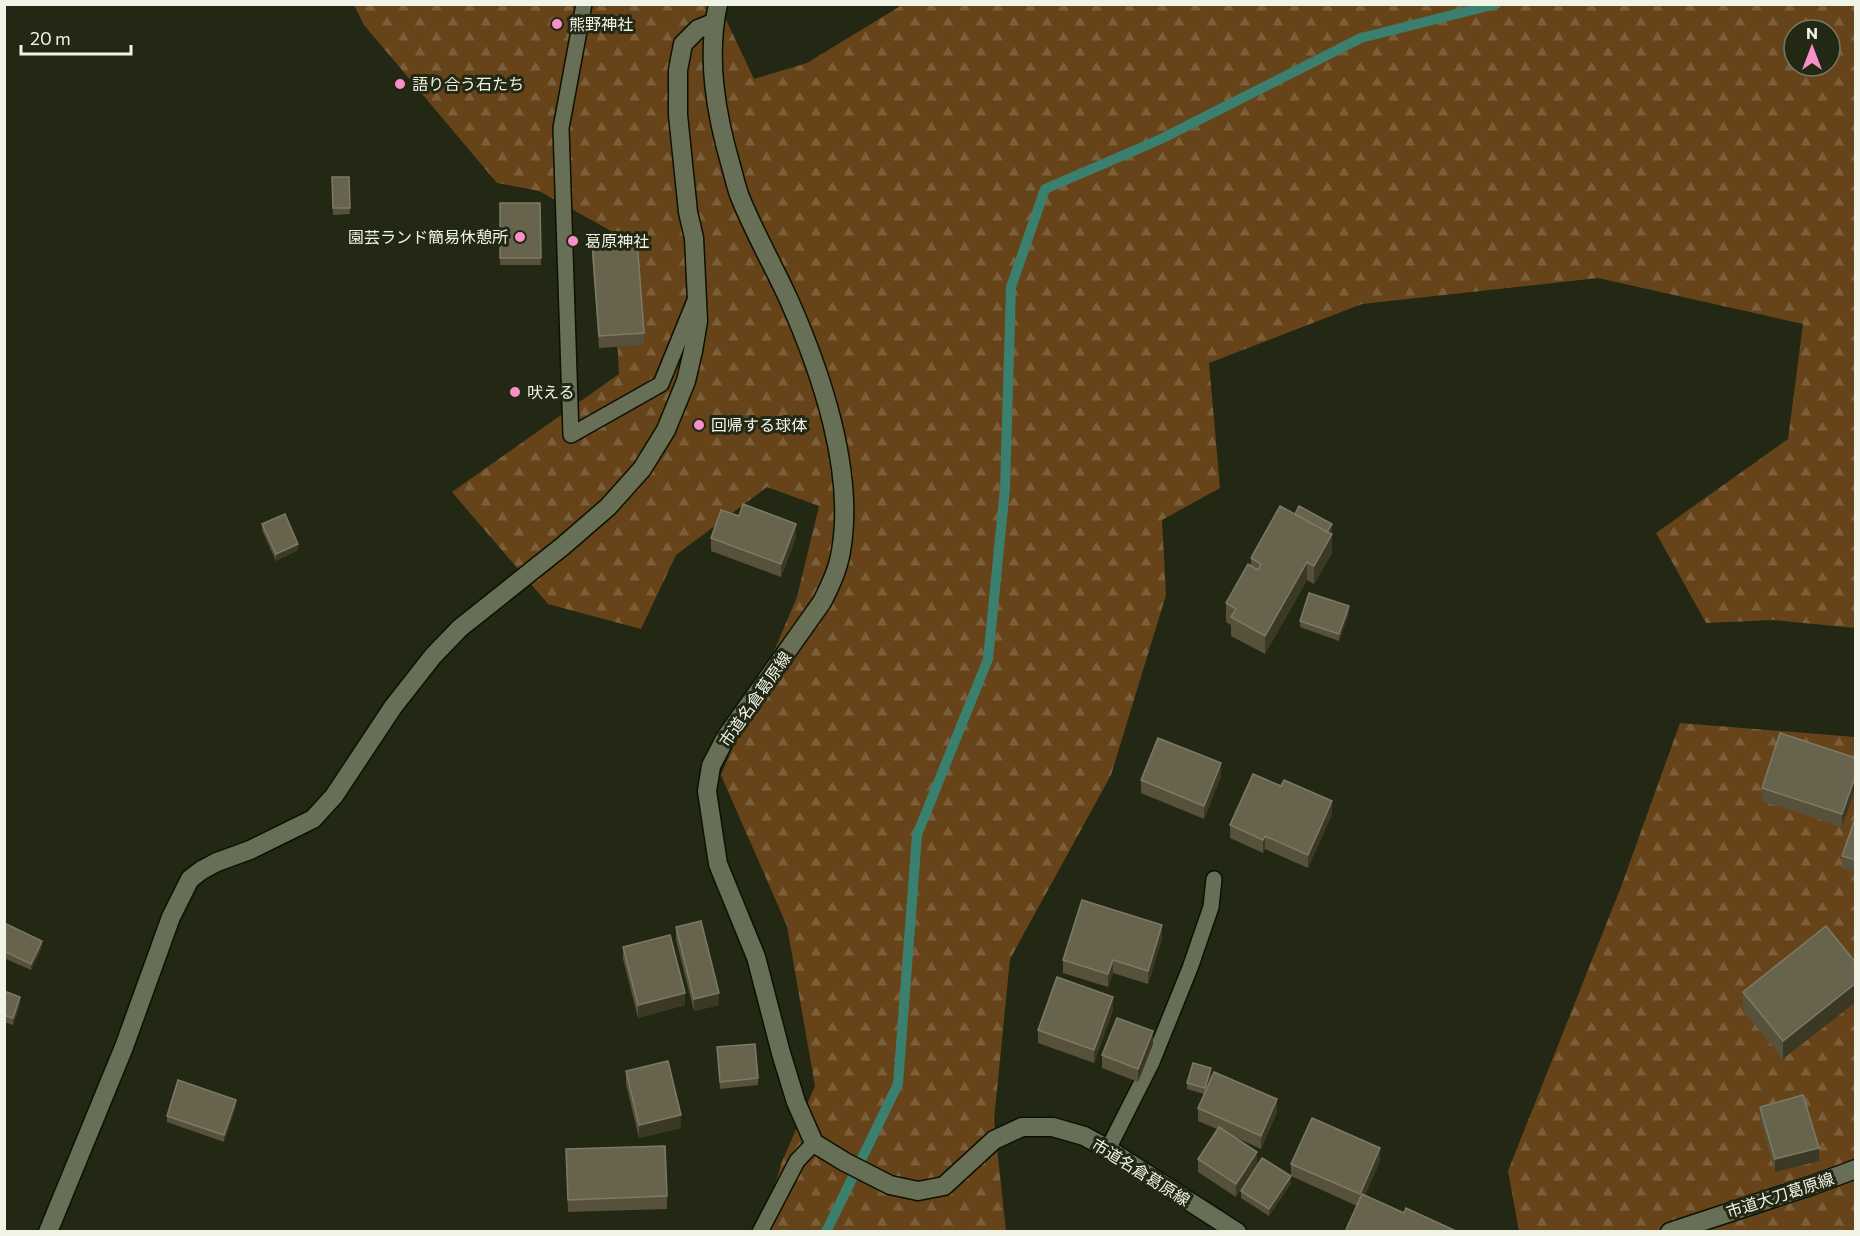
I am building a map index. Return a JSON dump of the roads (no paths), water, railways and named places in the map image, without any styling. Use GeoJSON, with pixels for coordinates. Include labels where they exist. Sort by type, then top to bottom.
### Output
{"type":"FeatureCollection","features":[{"type":"Feature","properties":{"kind":"street","name":"市道名倉葛原線"},"geometry":{"type":"LineString","coordinates":[[718,4],[714,23],[712,64],[716,108],[725,146],[740,196],[811,354],[841,468],[845,514],[841,552],[834,578],[822,602],[726,737],[711,766],[706,791],[718,864],[756,957],[796,1102],[814,1143],[890,1185],[918,1191],[944,1186],[994,1140],[1022,1127],[1053,1127],[1084,1136],[1108,1149],[1237,1232]]}},
{"type":"Feature","properties":{"kind":"street"},"geometry":{"type":"LineString","coordinates":[[48,1232],[124,1047],[171,917],[190,879],[217,862],[261,845],[313,819],[334,796],[393,707],[433,656],[460,628],[608,507],[642,469],[666,430],[686,381],[698,321],[694,238],[687,203],[678,115],[678,70],[683,44],[698,29],[714,23]]}},
{"type":"Feature","properties":{"kind":"street","name":"市道大刀葛原線"},"geometry":{"type":"LineString","coordinates":[[1670,1232],[1856,1169]]}},
{"type":"Feature","properties":{"kind":"lane"},"geometry":{"type":"LineString","coordinates":[[584,4],[561,128],[571,435],[662,384],[697,296]]}},
{"type":"Feature","properties":{"kind":"lane"},"geometry":{"type":"LineString","coordinates":[[1108,1149],[1152,1062],[1190,968],[1211,907],[1214,879]]}},
{"type":"Feature","properties":{"kind":"lane"},"geometry":{"type":"LineString","coordinates":[[760,1232],[797,1161],[814,1143]]}},
{"type":"Feature","properties":{"kind":"waterway"},"geometry":{"type":"LineString","coordinates":[[826,1232],[898,1084],[917,835],[988,659],[1005,488],[1011,287],[1045,189],[1161,139],[1361,38],[1496,4]]}},
{"type":"Feature","properties":{"kind":"place","name":"熊野神社"},"geometry":{"type":"Point","coordinates":[557,24]}},
{"type":"Feature","properties":{"kind":"place","name":"語り合う石たち"},"geometry":{"type":"Point","coordinates":[400,84]}},
{"type":"Feature","properties":{"kind":"place","name":"園芸ランド簡易休憩所"},"geometry":{"type":"Point","coordinates":[520,237]}},
{"type":"Feature","properties":{"kind":"place","name":"葛原神社"},"geometry":{"type":"Point","coordinates":[573,241]}},
{"type":"Feature","properties":{"kind":"place","name":"吠える"},"geometry":{"type":"Point","coordinates":[515,392]}},
{"type":"Feature","properties":{"kind":"place","name":"回帰する球体"},"geometry":{"type":"Point","coordinates":[699,425]}}]}
